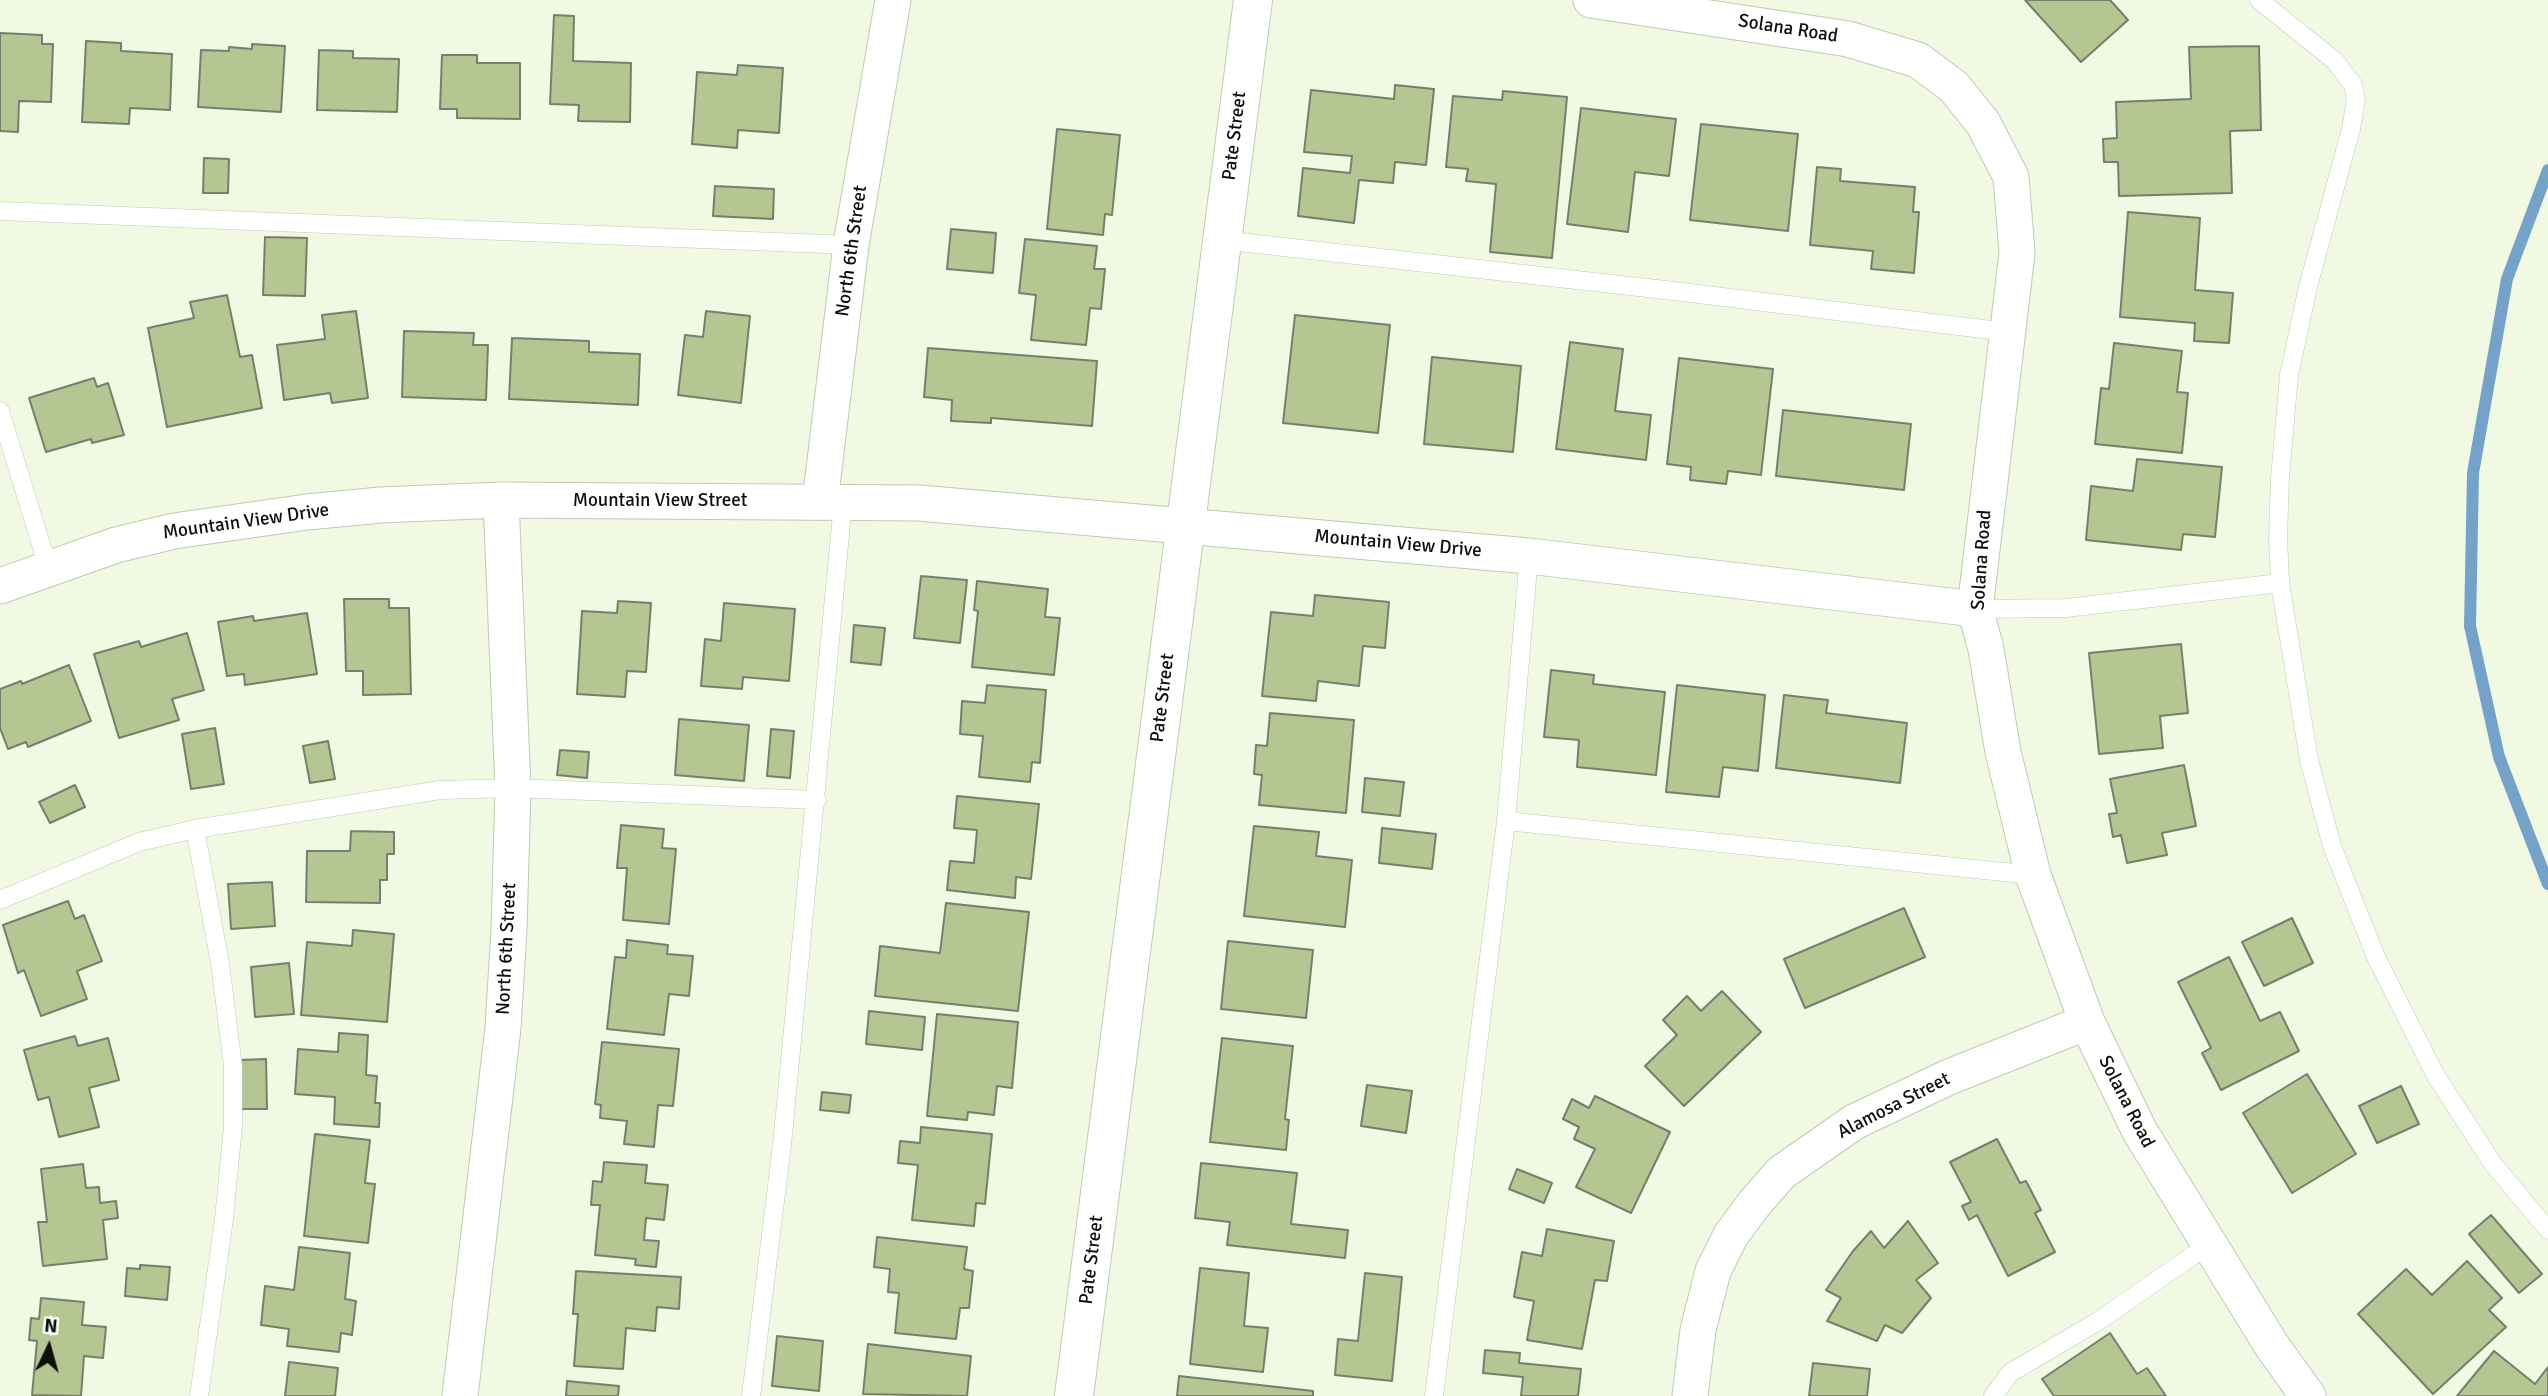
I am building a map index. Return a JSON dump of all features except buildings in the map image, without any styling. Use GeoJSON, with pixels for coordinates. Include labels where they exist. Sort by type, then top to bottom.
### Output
{"type":"FeatureCollection","features":[{"type":"Feature","properties":{"kind":"street","name":"North 6th Street"},"geometry":{"type":"LineString","coordinates":[[831,503],[851,244],[893,0]]}},
{"type":"Feature","properties":{"kind":"street","name":"Pate Street"},"geometry":{"type":"LineString","coordinates":[[1074,1396],[1253,0]]}},
{"type":"Feature","properties":{"kind":"street","name":"Solana Road"},"geometry":{"type":"LineString","coordinates":[[1591,0],[1848,38],[1918,60],[1954,87],[1983,122],[2011,177],[2017,253],[1975,609],[1986,649],[2003,752],[2033,875],[2087,1022],[2139,1130],[2272,1346],[2308,1396]]}},
{"type":"Feature","properties":{"kind":"street","name":"North 6th Street"},"geometry":{"type":"LineString","coordinates":[[460,1396],[503,1028],[509,929],[513,788],[501,500]]}},
{"type":"Feature","properties":{"kind":"street","name":"Mountain View Drive"},"geometry":{"type":"LineString","coordinates":[[0,586],[116,545],[174,531],[307,512],[381,505],[501,500]]}},
{"type":"Feature","properties":{"kind":"street","name":"Mountain View Street"},"geometry":{"type":"LineString","coordinates":[[501,500],[831,503]]}},
{"type":"Feature","properties":{"kind":"street","name":"Mountain View Drive"},"geometry":{"type":"LineString","coordinates":[[831,503],[919,503],[1530,556],[1975,609]]}},
{"type":"Feature","properties":{"kind":"street","name":"Alamosa Street"},"geometry":{"type":"LineString","coordinates":[[1690,1396],[1698,1330],[1713,1271],[1731,1235],[1781,1173],[1854,1122],[1949,1077],[2087,1022]]}},
{"type":"Feature","properties":{"kind":"lane"},"geometry":{"type":"LineString","coordinates":[[2259,0],[2335,61],[2353,85],[2356,99],[2351,129],[2308,287],[2289,375],[2280,478],[2280,583],[2309,760],[2332,846],[2376,957],[2436,1076],[2493,1164],[2548,1230]]}},
{"type":"Feature","properties":{"kind":"lane"},"geometry":{"type":"LineString","coordinates":[[0,211],[851,244]]}},
{"type":"Feature","properties":{"kind":"lane"},"geometry":{"type":"LineString","coordinates":[[1222,240],[2007,332]]}},
{"type":"Feature","properties":{"kind":"lane"},"geometry":{"type":"LineString","coordinates":[[0,411],[48,567]]}},
{"type":"Feature","properties":{"kind":"lane"},"geometry":{"type":"LineString","coordinates":[[751,1396],[782,1145],[817,800],[831,503]]}},
{"type":"Feature","properties":{"kind":"lane"},"geometry":{"type":"LineString","coordinates":[[1434,1396],[1506,821],[1530,556]]}},
{"type":"Feature","properties":{"kind":"lane"},"geometry":{"type":"LineString","coordinates":[[1975,609],[2066,608],[2280,583]]}},
{"type":"Feature","properties":{"kind":"lane"},"geometry":{"type":"LineString","coordinates":[[0,900],[139,842],[195,828],[440,790],[513,788],[817,800]]}},
{"type":"Feature","properties":{"kind":"lane"},"geometry":{"type":"LineString","coordinates":[[1506,821],[2033,875]]}},
{"type":"Feature","properties":{"kind":"lane"},"geometry":{"type":"LineString","coordinates":[[195,828],[220,963],[233,1066],[233,1114],[224,1219],[200,1396]]}},
{"type":"Feature","properties":{"kind":"lane"},"geometry":{"type":"LineString","coordinates":[[1993,1396],[2010,1373],[2100,1320],[2208,1245]]}},
{"type":"Feature","properties":{"kind":"waterway"},"geometry":{"type":"LineString","coordinates":[[2548,170],[2507,279],[2473,473],[2470,626],[2499,757],[2548,884]]}}]}
